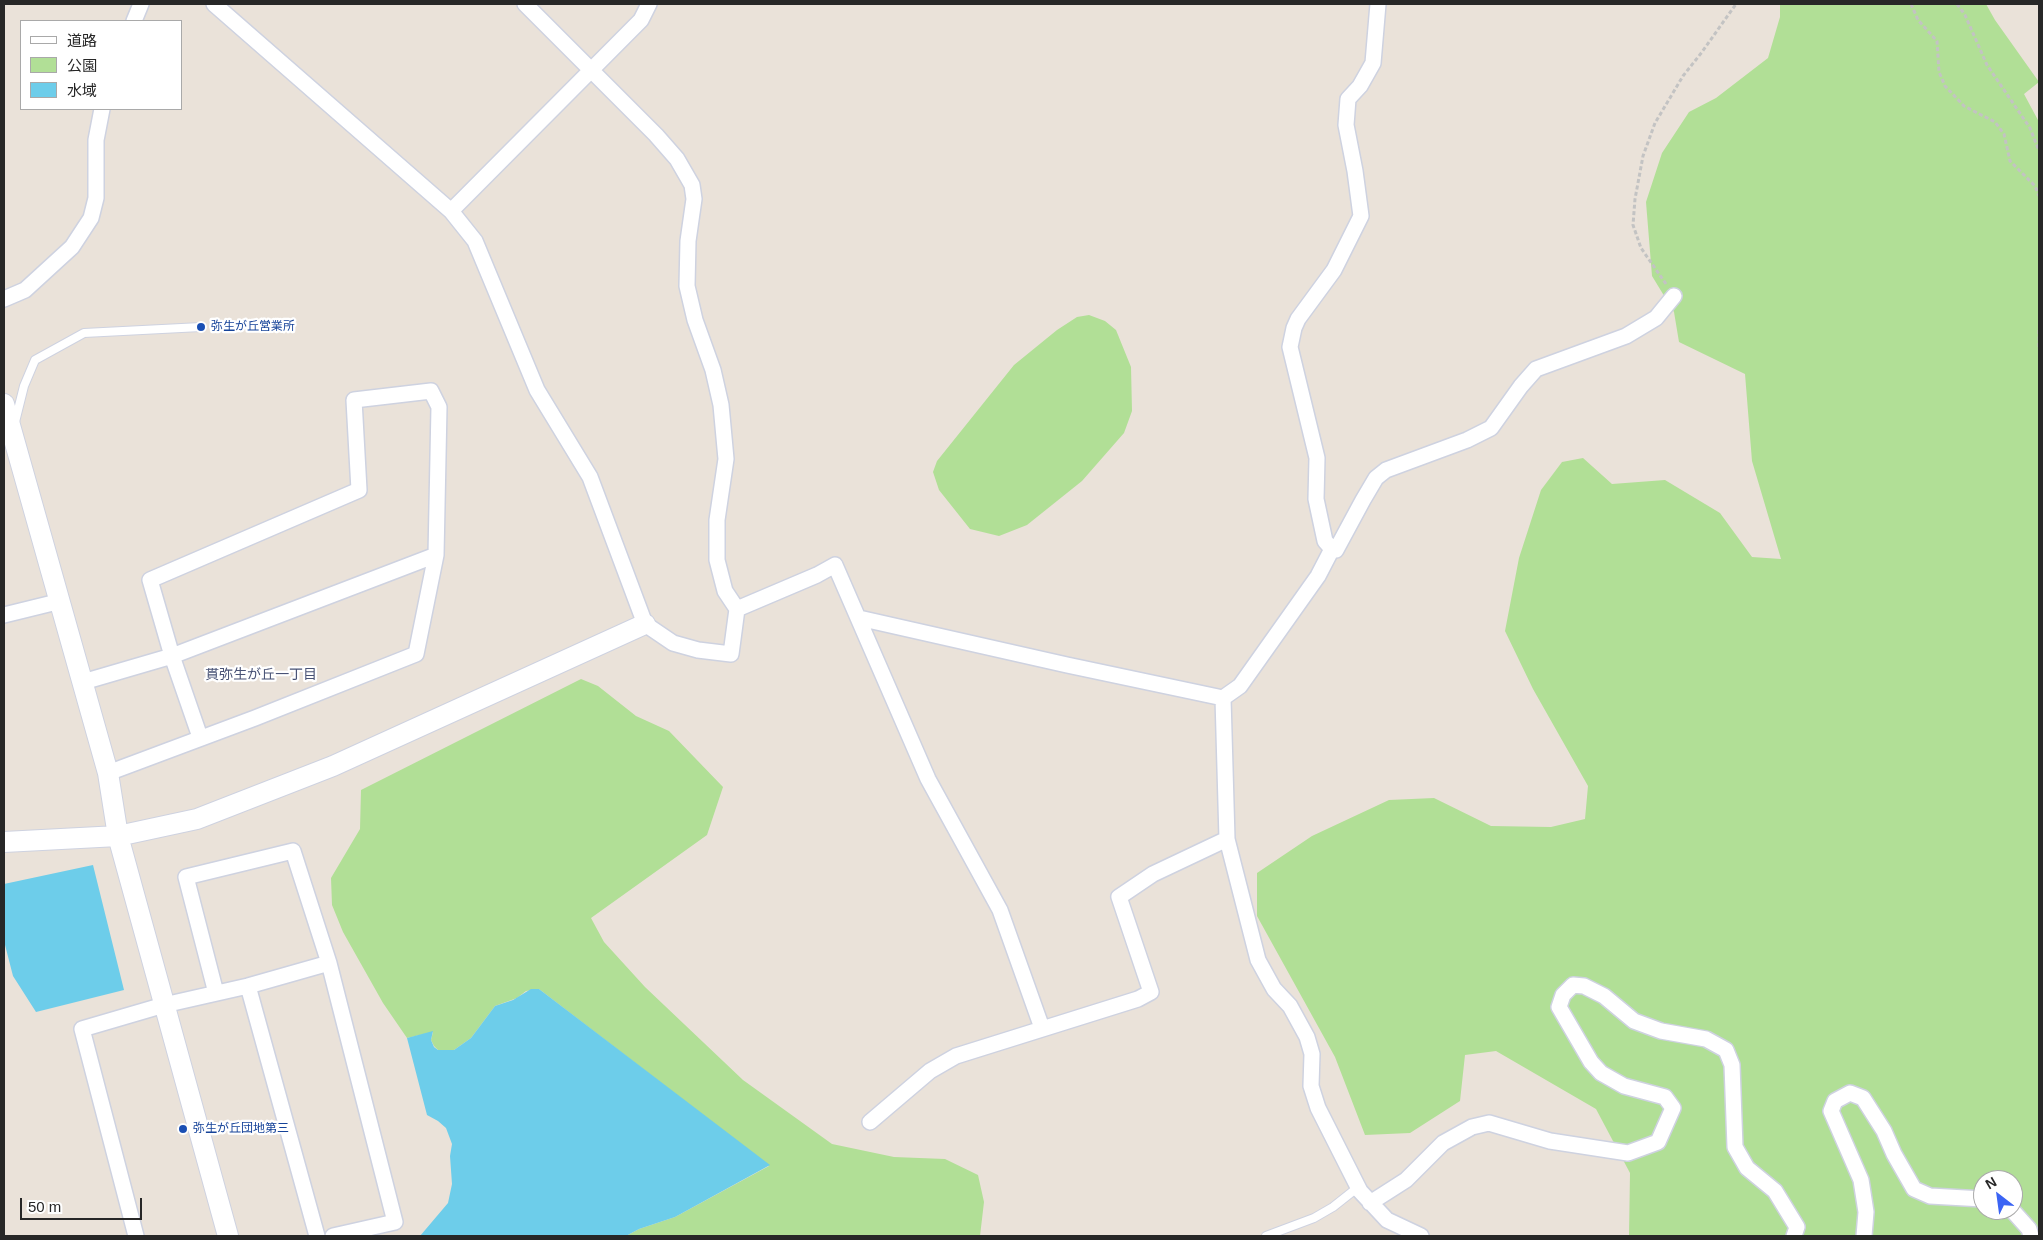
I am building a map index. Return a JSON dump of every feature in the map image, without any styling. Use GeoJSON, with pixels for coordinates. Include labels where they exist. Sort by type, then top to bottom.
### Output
{"type":"FeatureCollection","features":[{"type":"Feature","properties":{"kind":"street"},"geometry":{"type":"LineString","coordinates":[[134,20],[141,4]]}},
{"type":"Feature","properties":{"kind":"street"},"geometry":{"type":"LineString","coordinates":[[214,4],[451,211],[475,241],[536,390],[590,477],[645,624],[672,642],[698,650],[731,654],[737,609],[725,591],[717,560],[717,520],[726,459],[721,405],[713,370],[695,320],[687,286],[688,241],[694,199],[692,185],[678,159],[591,68],[525,4]]}},
{"type":"Feature","properties":{"kind":"street"},"geometry":{"type":"LineString","coordinates":[[451,211],[591,68],[641,20],[649,4]]}},
{"type":"Feature","properties":{"kind":"street"},"geometry":{"type":"LineString","coordinates":[[1332,549],[1325,541],[1316,499],[1317,458],[1290,347],[1298,319],[1334,270],[1361,216],[1346,124],[1348,99],[1360,86],[1373,63],[1378,4]]}},
{"type":"Feature","properties":{"kind":"street"},"geometry":{"type":"LineString","coordinates":[[4,298],[24,290],[72,247],[91,218],[96,198],[96,140],[102,110]]}},
{"type":"Feature","properties":{"kind":"street"},"geometry":{"type":"LineString","coordinates":[[1332,549],[1336,550],[1362,500],[1376,478],[1386,470],[1468,440],[1491,428],[1521,386],[1536,369],[1626,336],[1656,318],[1674,296]]}},
{"type":"Feature","properties":{"kind":"street"},"geometry":{"type":"LineString","coordinates":[[108,773],[255,718],[416,654],[436,555],[438,407],[430,391],[354,400],[359,490],[150,580],[172,656],[200,737]]}},
{"type":"Feature","properties":{"kind":"street"},"geometry":{"type":"LineString","coordinates":[[4,404],[108,773],[118,836],[228,1236]]}},
{"type":"Feature","properties":{"kind":"street"},"geometry":{"type":"LineString","coordinates":[[860,618],[1066,665],[1223,698],[1240,686],[1318,576],[1332,549]]}},
{"type":"Feature","properties":{"kind":"street"},"geometry":{"type":"LineString","coordinates":[[83,682],[172,656],[436,555]]}},
{"type":"Feature","properties":{"kind":"street"},"geometry":{"type":"LineString","coordinates":[[737,609],[835,565],[860,618],[928,779],[1000,910],[1042,1028]]}},
{"type":"Feature","properties":{"kind":"street"},"geometry":{"type":"LineString","coordinates":[[4,615],[61,601]]}},
{"type":"Feature","properties":{"kind":"street"},"geometry":{"type":"LineString","coordinates":[[4,842],[118,836],[197,819],[333,766],[645,624]]}},
{"type":"Feature","properties":{"kind":"street"},"geometry":{"type":"LineString","coordinates":[[1223,698],[1226,839],[1258,960],[1274,989],[1290,1006],[1307,1037],[1312,1054],[1311,1086],[1318,1108],[1357,1188],[1387,1220],[1421,1236]]}},
{"type":"Feature","properties":{"kind":"street"},"geometry":{"type":"LineString","coordinates":[[870,1122],[930,1072],[956,1056],[1138,999],[1151,992],[1119,897],[1153,874],[1226,839]]}},
{"type":"Feature","properties":{"kind":"street"},"geometry":{"type":"LineString","coordinates":[[216,993],[186,877],[293,850],[330,963],[395,1222],[333,1236]]}},
{"type":"Feature","properties":{"kind":"street"},"geometry":{"type":"LineString","coordinates":[[136,1236],[82,1029],[164,1005],[248,986],[330,963]]}},
{"type":"Feature","properties":{"kind":"street"},"geometry":{"type":"LineString","coordinates":[[1370,1203],[1406,1180],[1443,1143],[1472,1127],[1489,1123],[1550,1141],[1628,1153],[1658,1142],[1673,1108],[1665,1097],[1624,1086],[1601,1073],[1591,1062],[1559,1007],[1563,995],[1573,985],[1584,986],[1604,996],[1634,1021],[1661,1031],[1706,1039],[1726,1050],[1732,1065],[1735,1147],[1747,1168],[1775,1191],[1797,1227],[1794,1236]]}},
{"type":"Feature","properties":{"kind":"street"},"geometry":{"type":"LineString","coordinates":[[248,986],[317,1236]]}},
{"type":"Feature","properties":{"kind":"street"},"geometry":{"type":"LineString","coordinates":[[1864,1236],[1866,1212],[1861,1180],[1831,1112],[1835,1102],[1850,1093],[1863,1098],[1884,1131],[1894,1154],[1914,1189],[1930,1196],[1973,1198]]}},
{"type":"Feature","properties":{"kind":"street"},"geometry":{"type":"LineString","coordinates":[[2021,1220],[2029,1229],[2031,1236]]}},
{"type":"Feature","properties":{"kind":"lane"},"geometry":{"type":"LineString","coordinates":[[12,434],[24,386],[35,360],[84,333],[201,328]]}},
{"type":"Feature","properties":{"kind":"lane"},"geometry":{"type":"LineString","coordinates":[[1266,1236],[1314,1218],[1357,1188]]}},
{"type":"Feature","properties":{"kind":"path"},"geometry":{"type":"LineString","coordinates":[[1674,296],[1641,248],[1633,225],[1635,199],[1643,156],[1655,123],[1683,76],[1736,4]]}},
{"type":"Feature","properties":{"kind":"path"},"geometry":{"type":"LineString","coordinates":[[1912,4],[1918,20],[1933,34],[1937,41],[1938,72],[1945,86],[1957,101],[1995,122],[2004,134],[2010,161],[2035,186],[2039,196]]}},
{"type":"Feature","properties":{"kind":"path"},"geometry":{"type":"LineString","coordinates":[[1957,4],[1965,14],[1987,65],[2030,128],[2039,151]]}},
{"type":"Feature","properties":{"kind":"path"},"geometry":{"type":"LineString","coordinates":[[2039,330],[2039,350]]}},
{"type":"Feature","properties":{"kind":"green space"},"geometry":{"type":"Polygon","coordinates":[[[1780,4],[1986,4],[1995,20],[2039,82],[2024,94],[2039,122],[2039,1236],[1629,1236],[1630,1173],[1596,1109],[1496,1051],[1465,1055],[1460,1101],[1410,1133],[1365,1135],[1335,1057],[1257,916],[1257,873],[1312,836],[1389,800],[1434,798],[1491,826],[1551,827],[1585,819],[1588,786],[1533,689],[1505,631],[1519,558],[1541,490],[1562,462],[1583,458],[1612,484],[1665,480],[1720,513],[1752,557],[1781,559],[1752,461],[1745,374],[1679,342],[1674,312],[1652,276],[1646,202],[1662,153],[1689,112],[1716,98],[1768,58],[1780,17],[1780,4]]]}},
{"type":"Feature","properties":{"kind":"green space"},"geometry":{"type":"Polygon","coordinates":[[[1089,315],[1105,321],[1116,330],[1131,367],[1132,411],[1124,433],[1082,481],[1027,525],[999,536],[970,529],[939,490],[933,472],[937,461],[1014,365],[1057,330],[1077,317],[1089,315]]]}},
{"type":"Feature","properties":{"kind":"green space"},"geometry":{"type":"Polygon","coordinates":[[[581,679],[598,686],[636,716],[669,731],[723,787],[707,835],[591,918],[604,942],[645,987],[743,1080],[832,1144],[894,1157],[945,1159],[978,1175],[984,1202],[980,1236],[626,1236],[639,1229],[675,1217],[769,1166],[539,989],[526,991],[517,998],[495,1006],[471,1038],[454,1050],[438,1050],[431,1040],[433,1032],[407,1038],[383,1003],[343,932],[332,905],[331,878],[360,829],[361,790],[581,679]]]}},
{"type":"Feature","properties":{"kind":"water"},"geometry":{"type":"Polygon","coordinates":[[[93,865],[124,990],[36,1012],[13,976],[4,941],[4,884],[93,865]]]}},
{"type":"Feature","properties":{"kind":"water"},"geometry":{"type":"Polygon","coordinates":[[[531,989],[539,989],[770,1165],[675,1217],[639,1229],[626,1236],[420,1236],[448,1203],[452,1184],[450,1156],[452,1144],[446,1128],[427,1115],[407,1038],[433,1031],[431,1040],[434,1047],[438,1050],[454,1050],[471,1038],[495,1006],[513,1000],[531,989]]]}},
{"type":"Feature","properties":{"kind":"place","name":"弥生が丘営業所"},"geometry":{"type":"Point","coordinates":[201,327]}},
{"type":"Feature","properties":{"kind":"place","name":"弥生が丘団地第三"},"geometry":{"type":"Point","coordinates":[183,1129]}},
{"type":"Feature","properties":{"kind":"district","name":"貫弥生が丘一丁目"},"geometry":{"type":"Point","coordinates":[261,675]}}]}
